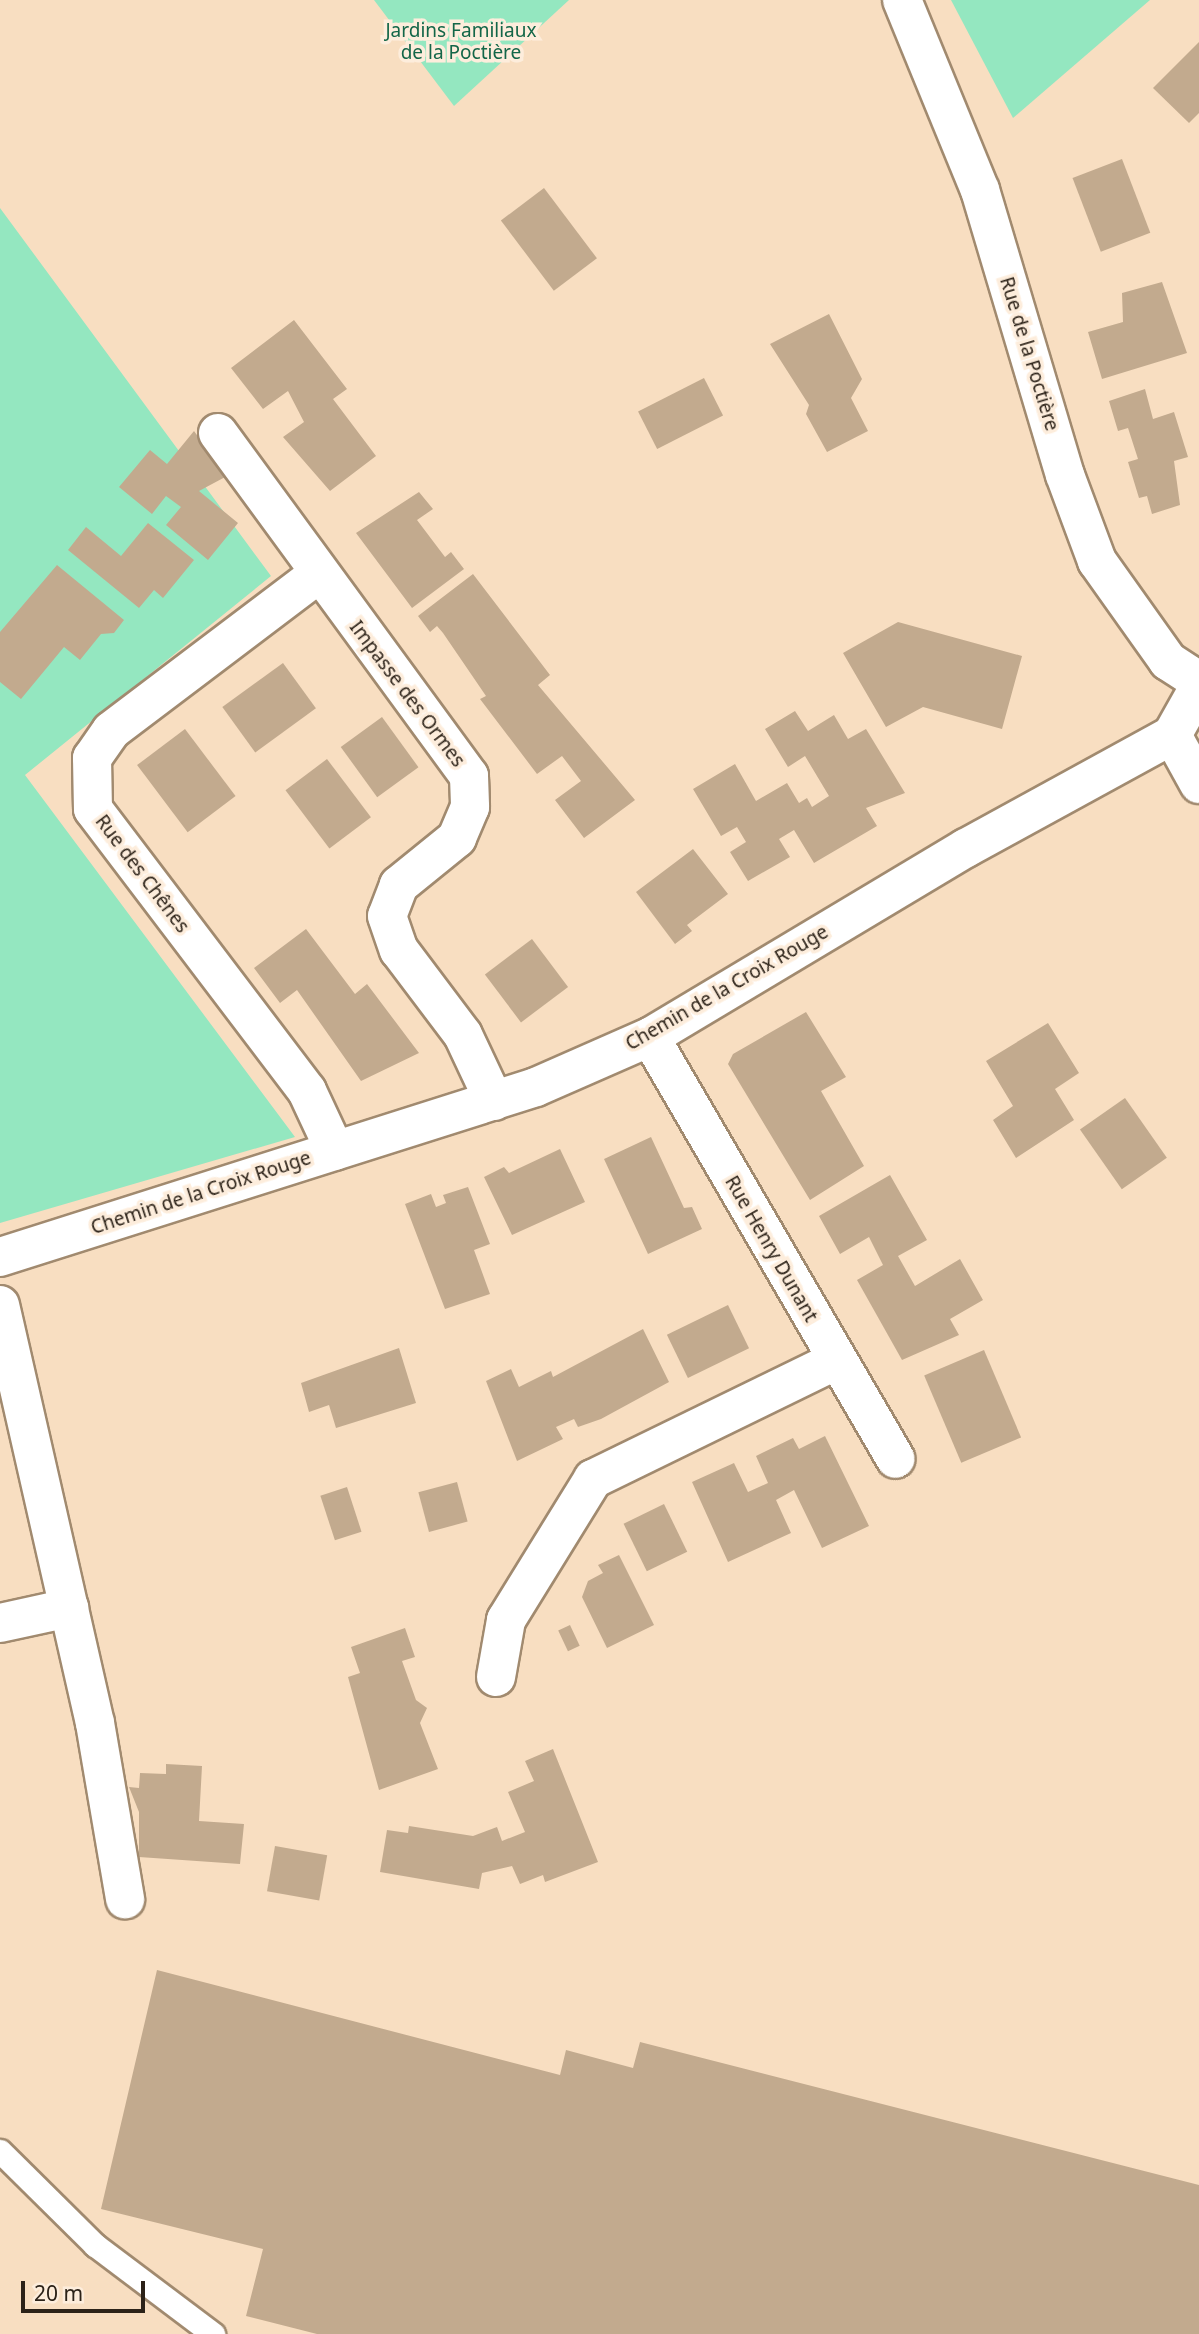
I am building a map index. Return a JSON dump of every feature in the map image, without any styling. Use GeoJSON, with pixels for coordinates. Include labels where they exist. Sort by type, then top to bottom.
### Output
{"type":"FeatureCollection","features":[{"type":"Feature","properties":{"kind":"street","name":"Rue de la Poctière"},"geometry":{"type":"LineString","coordinates":[[902,0],[981,190],[1065,475],[1097,561],[1168,660],[1199,681]]}},
{"type":"Feature","properties":{"kind":"street","name":"Impasse des Ormes"},"geometry":{"type":"LineString","coordinates":[[218,433],[317,575],[469,776],[470,807],[457,838],[399,885],[387,916],[400,950],[463,1035],[494,1101]]}},
{"type":"Feature","properties":{"kind":"street","name":"Rue des Chênes"},"geometry":{"type":"LineString","coordinates":[[317,575],[111,731],[92,758],[93,809],[307,1091],[335,1151]]}},
{"type":"Feature","properties":{"kind":"street"},"geometry":{"type":"LineString","coordinates":[[1199,687],[1171,735],[1199,783]]}},
{"type":"Feature","properties":{"kind":"street","name":"Chemin de la Croix Rouge"},"geometry":{"type":"LineString","coordinates":[[0,1257],[494,1101],[650,1037],[966,848],[1171,735]]}},
{"type":"Feature","properties":{"kind":"street","name":"Rue Henry Dunant"},"geometry":{"type":"LineString","coordinates":[[650,1037],[835,1361],[896,1459]]}},
{"type":"Feature","properties":{"kind":"street"},"geometry":{"type":"LineString","coordinates":[[0,1305],[69,1608],[125,1899]]}},
{"type":"Feature","properties":{"kind":"street"},"geometry":{"type":"LineString","coordinates":[[496,1677],[506,1620],[593,1479],[835,1361]]}},
{"type":"Feature","properties":{"kind":"street"},"geometry":{"type":"LineString","coordinates":[[0,1623],[69,1608]]}},
{"type":"Feature","properties":{"kind":"lane"},"geometry":{"type":"LineString","coordinates":[[0,2151],[95,2245],[213,2334]]}},
{"type":"Feature","properties":{"kind":"green space","name":"Jardins Familiaux de la Poctière"},"geometry":{"type":"Polygon","coordinates":[[[374,0],[569,0],[454,106],[374,0]]]}},
{"type":"Feature","properties":{"kind":"green space"},"geometry":{"type":"Polygon","coordinates":[[[951,0],[1150,0],[1013,118],[951,0]]]}},
{"type":"Feature","properties":{"kind":"green space"},"geometry":{"type":"Polygon","coordinates":[[[0,208],[271,576],[25,775],[295,1137],[0,1223],[0,208]]]}},
{"type":"Feature","properties":{"kind":"building"},"geometry":{"type":"Polygon","coordinates":[[[1199,42],[1199,113],[1189,123],[1153,88],[1199,42]]]}},
{"type":"Feature","properties":{"kind":"building"},"geometry":{"type":"Polygon","coordinates":[[[1122,159],[1150,233],[1101,252],[1073,178],[1122,159]]]}},
{"type":"Feature","properties":{"kind":"building"},"geometry":{"type":"Polygon","coordinates":[[[544,188],[597,258],[554,291],[501,220],[544,188]]]}},
{"type":"Feature","properties":{"kind":"building"},"geometry":{"type":"Polygon","coordinates":[[[1162,282],[1187,353],[1102,379],[1088,332],[1123,322],[1122,293],[1162,282]]]}},
{"type":"Feature","properties":{"kind":"building"},"geometry":{"type":"Polygon","coordinates":[[[829,314],[862,379],[851,398],[868,431],[827,452],[806,414],[809,405],[770,344],[829,314]]]}},
{"type":"Feature","properties":{"kind":"building"},"geometry":{"type":"Polygon","coordinates":[[[294,320],[347,389],[333,399],[376,456],[330,491],[283,437],[304,422],[288,391],[263,409],[231,368],[294,320]]]}},
{"type":"Feature","properties":{"kind":"building"},"geometry":{"type":"Polygon","coordinates":[[[704,378],[723,415],[657,449],[638,412],[704,378]]]}},
{"type":"Feature","properties":{"kind":"building"},"geometry":{"type":"Polygon","coordinates":[[[1145,389],[1153,419],[1174,412],[1188,457],[1174,461],[1180,505],[1152,514],[1147,496],[1139,498],[1128,462],[1138,459],[1128,428],[1118,431],[1109,401],[1145,389]]]}},
{"type":"Feature","properties":{"kind":"building"},"geometry":{"type":"Polygon","coordinates":[[[194,431],[227,476],[199,491],[238,523],[208,560],[166,525],[181,507],[166,496],[152,514],[119,487],[150,450],[167,464],[194,431]]]}},
{"type":"Feature","properties":{"kind":"building"},"geometry":{"type":"Polygon","coordinates":[[[419,492],[433,509],[417,520],[445,557],[451,552],[464,569],[412,608],[356,533],[419,492]]]}},
{"type":"Feature","properties":{"kind":"building"},"geometry":{"type":"Polygon","coordinates":[[[148,523],[194,560],[163,598],[154,590],[139,608],[68,550],[86,527],[121,556],[148,523]]]}},
{"type":"Feature","properties":{"kind":"building"},"geometry":{"type":"Polygon","coordinates":[[[57,565],[124,620],[114,633],[101,634],[80,660],[64,647],[21,699],[0,682],[0,632],[57,565]]]}},
{"type":"Feature","properties":{"kind":"building"},"geometry":{"type":"Polygon","coordinates":[[[473,574],[550,675],[538,685],[635,800],[584,838],[555,800],[581,781],[562,756],[537,774],[480,699],[486,696],[443,633],[437,626],[430,632],[418,616],[473,574]]]}},
{"type":"Feature","properties":{"kind":"building"},"geometry":{"type":"Polygon","coordinates":[[[898,622],[1022,656],[1002,729],[923,707],[886,727],[843,653],[898,622]]]}},
{"type":"Feature","properties":{"kind":"building"},"geometry":{"type":"Polygon","coordinates":[[[283,663],[316,708],[255,752],[222,707],[283,663]]]}},
{"type":"Feature","properties":{"kind":"building"},"geometry":{"type":"Polygon","coordinates":[[[795,711],[808,731],[834,715],[848,739],[866,729],[905,793],[866,808],[877,826],[814,863],[794,830],[779,839],[790,857],[748,881],[730,852],[746,842],[737,827],[721,836],[693,789],[735,764],[756,801],[787,783],[799,803],[807,798],[812,807],[829,796],[805,756],[788,767],[765,729],[795,711]]]}},
{"type":"Feature","properties":{"kind":"building"},"geometry":{"type":"Polygon","coordinates":[[[382,717],[418,767],[377,797],[341,747],[382,717]]]}},
{"type":"Feature","properties":{"kind":"building"},"geometry":{"type":"Polygon","coordinates":[[[185,729],[236,796],[188,832],[137,765],[185,729]]]}},
{"type":"Feature","properties":{"kind":"building"},"geometry":{"type":"Polygon","coordinates":[[[327,759],[371,817],[329,849],[285,790],[327,759]]]}},
{"type":"Feature","properties":{"kind":"building"},"geometry":{"type":"Polygon","coordinates":[[[693,849],[728,894],[687,925],[692,931],[675,944],[636,892],[693,849]]]}},
{"type":"Feature","properties":{"kind":"building"},"geometry":{"type":"Polygon","coordinates":[[[306,929],[355,994],[367,984],[419,1053],[361,1081],[297,990],[280,1003],[254,968],[306,929]]]}},
{"type":"Feature","properties":{"kind":"building"},"geometry":{"type":"Polygon","coordinates":[[[532,939],[568,987],[521,1022],[485,975],[532,939]]]}},
{"type":"Feature","properties":{"kind":"building"},"geometry":{"type":"Polygon","coordinates":[[[806,1012],[846,1077],[821,1091],[864,1166],[810,1200],[728,1064],[733,1054],[806,1012]]]}},
{"type":"Feature","properties":{"kind":"building"},"geometry":{"type":"Polygon","coordinates":[[[1048,1023],[1079,1073],[1055,1089],[1074,1120],[1016,1158],[993,1120],[1013,1106],[986,1061],[1048,1023]]]}},
{"type":"Feature","properties":{"kind":"building"},"geometry":{"type":"Polygon","coordinates":[[[1125,1098],[1167,1158],[1122,1189],[1080,1130],[1125,1098]]]}},
{"type":"Feature","properties":{"kind":"building"},"geometry":{"type":"Polygon","coordinates":[[[651,1137],[684,1208],[692,1207],[702,1229],[648,1254],[604,1159],[651,1137]]]}},
{"type":"Feature","properties":{"kind":"building"},"geometry":{"type":"Polygon","coordinates":[[[560,1149],[585,1202],[512,1235],[484,1177],[504,1167],[509,1173],[560,1149]]]}},
{"type":"Feature","properties":{"kind":"building"},"geometry":{"type":"Polygon","coordinates":[[[890,1175],[927,1240],[898,1256],[915,1286],[960,1259],[983,1300],[950,1319],[959,1335],[902,1360],[857,1280],[883,1265],[869,1237],[840,1254],[819,1216],[890,1175]]]}},
{"type":"Feature","properties":{"kind":"building"},"geometry":{"type":"Polygon","coordinates":[[[468,1187],[490,1244],[474,1250],[490,1294],[445,1309],[405,1204],[431,1194],[436,1207],[446,1203],[443,1195],[468,1187]]]}},
{"type":"Feature","properties":{"kind":"building"},"geometry":{"type":"Polygon","coordinates":[[[728,1305],[749,1348],[688,1378],[667,1335],[728,1305]]]}},
{"type":"Feature","properties":{"kind":"building"},"geometry":{"type":"Polygon","coordinates":[[[643,1329],[669,1382],[601,1419],[578,1427],[574,1419],[556,1427],[563,1439],[517,1461],[486,1381],[511,1369],[519,1387],[551,1371],[553,1377],[643,1329]]]}},
{"type":"Feature","properties":{"kind":"building"},"geometry":{"type":"Polygon","coordinates":[[[399,1348],[416,1403],[336,1428],[329,1405],[309,1412],[301,1383],[399,1348]]]}},
{"type":"Feature","properties":{"kind":"building"},"geometry":{"type":"Polygon","coordinates":[[[984,1350],[1021,1437],[961,1463],[924,1375],[984,1350]]]}},
{"type":"Feature","properties":{"kind":"building"},"geometry":{"type":"Polygon","coordinates":[[[825,1436],[869,1526],[822,1548],[794,1490],[776,1500],[791,1533],[728,1562],[692,1482],[734,1463],[748,1492],[768,1483],[756,1456],[793,1438],[799,1449],[825,1436]]]}},
{"type":"Feature","properties":{"kind":"building"},"geometry":{"type":"Polygon","coordinates":[[[457,1482],[468,1522],[429,1532],[418,1492],[457,1482]]]}},
{"type":"Feature","properties":{"kind":"building"},"geometry":{"type":"Polygon","coordinates":[[[347,1487],[362,1532],[335,1540],[320,1496],[347,1487]]]}},
{"type":"Feature","properties":{"kind":"building"},"geometry":{"type":"Polygon","coordinates":[[[664,1504],[687,1552],[647,1571],[624,1524],[664,1504]]]}},
{"type":"Feature","properties":{"kind":"building"},"geometry":{"type":"Polygon","coordinates":[[[619,1555],[654,1625],[607,1648],[582,1597],[588,1581],[603,1573],[598,1565],[619,1555]]]}},
{"type":"Feature","properties":{"kind":"building"},"geometry":{"type":"Polygon","coordinates":[[[570,1625],[580,1646],[568,1651],[558,1630],[570,1625]]]}},
{"type":"Feature","properties":{"kind":"building"},"geometry":{"type":"Polygon","coordinates":[[[405,1628],[415,1657],[402,1661],[416,1700],[427,1708],[420,1723],[438,1769],[379,1790],[348,1677],[360,1673],[351,1647],[405,1628]]]}},
{"type":"Feature","properties":{"kind":"building"},"geometry":{"type":"Polygon","coordinates":[[[553,1749],[598,1862],[545,1882],[543,1875],[520,1884],[512,1866],[482,1873],[479,1889],[380,1872],[387,1830],[408,1833],[409,1826],[473,1836],[497,1827],[502,1841],[525,1832],[508,1792],[534,1781],[525,1761],[553,1749]]]}},
{"type":"Feature","properties":{"kind":"building"},"geometry":{"type":"Polygon","coordinates":[[[166,1764],[202,1766],[199,1821],[244,1824],[240,1864],[139,1857],[139,1812],[129,1787],[139,1788],[140,1773],[166,1774],[166,1764]]]}},
{"type":"Feature","properties":{"kind":"building"},"geometry":{"type":"Polygon","coordinates":[[[275,1846],[327,1855],[319,1901],[267,1891],[275,1846]]]}},
{"type":"Feature","properties":{"kind":"building"},"geometry":{"type":"Polygon","coordinates":[[[157,1970],[560,2075],[566,2050],[633,2068],[640,2042],[1199,2185],[1199,2334],[317,2334],[246,2316],[263,2249],[101,2209],[157,1970]]]}}]}
